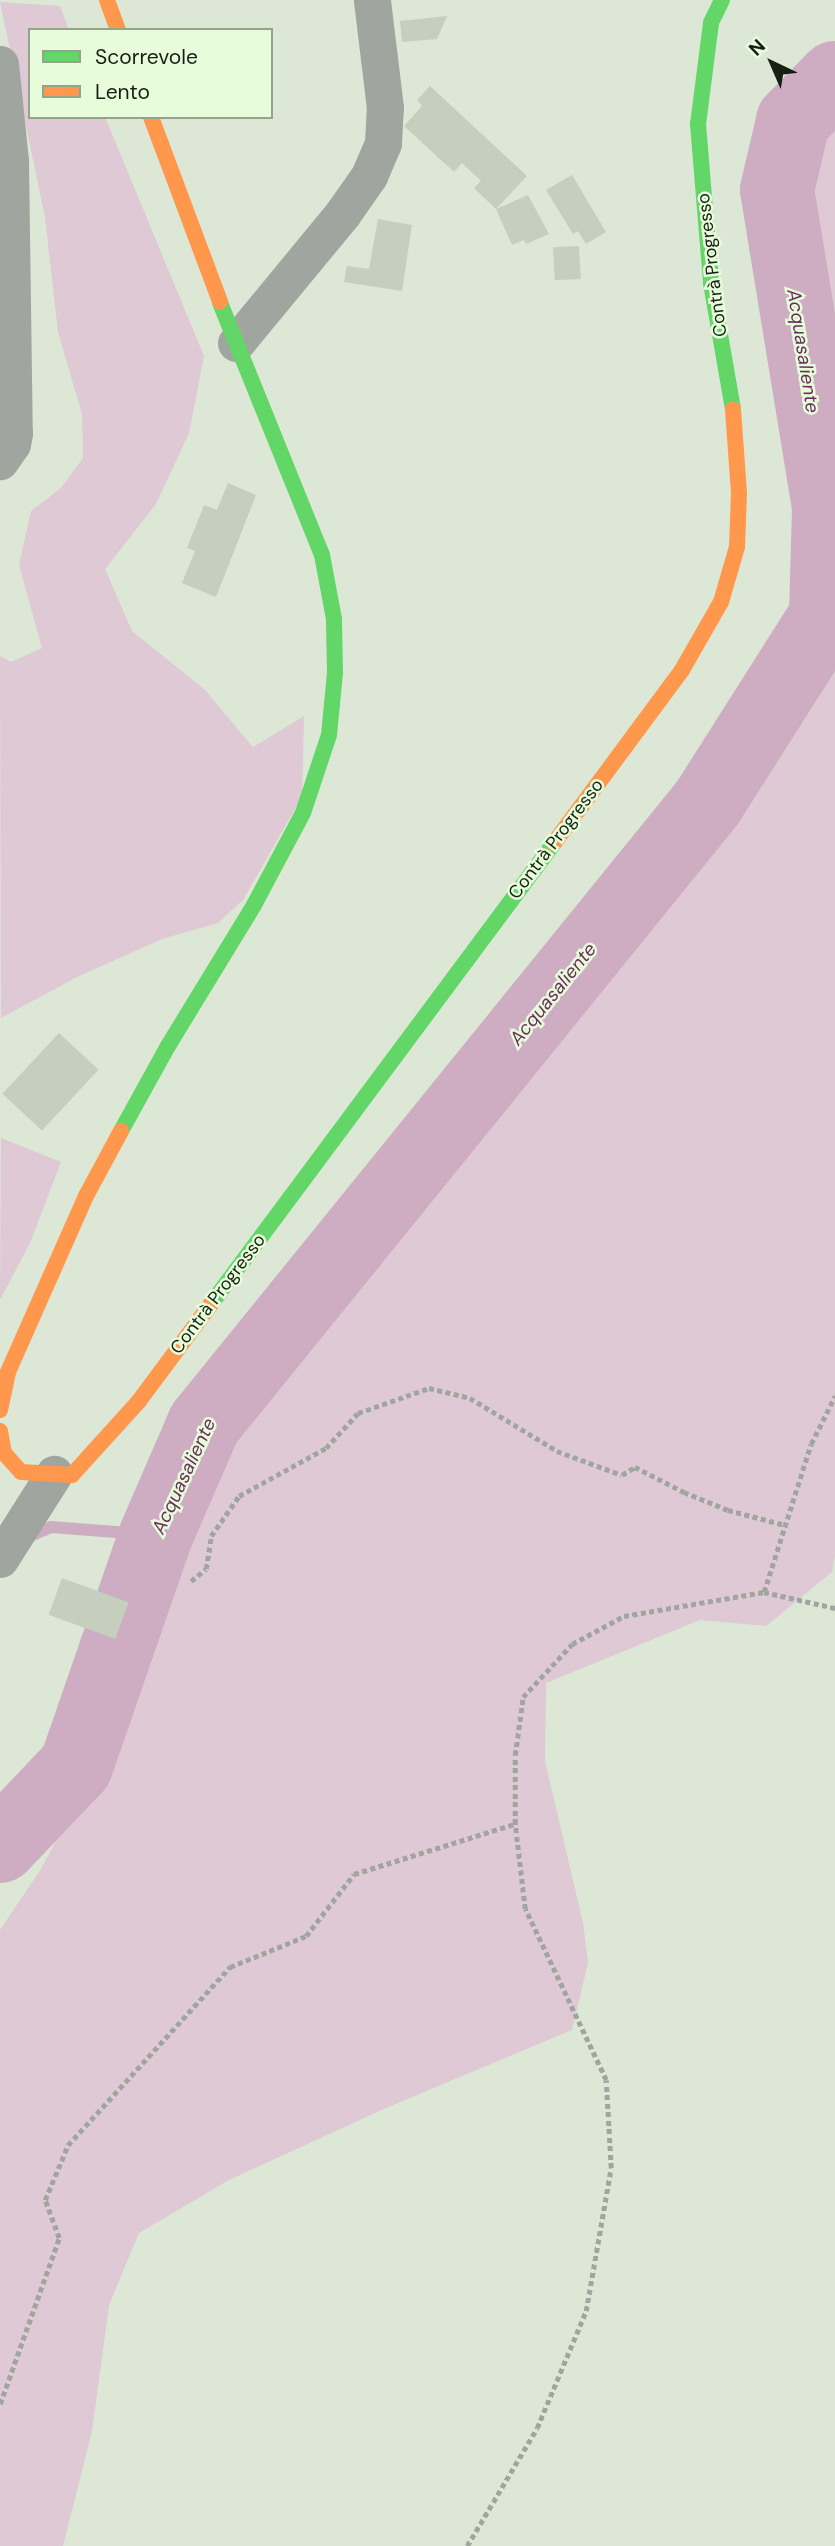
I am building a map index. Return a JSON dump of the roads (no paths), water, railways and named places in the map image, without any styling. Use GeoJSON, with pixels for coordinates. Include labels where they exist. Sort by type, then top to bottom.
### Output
{"type":"FeatureCollection","features":[{"type":"Feature","properties":{"kind":"street"},"geometry":{"type":"LineString","coordinates":[[107,0],[117,28]]}},
{"type":"Feature","properties":{"kind":"street"},"geometry":{"type":"LineString","coordinates":[[236,343],[343,213],[369,176],[383,143],[384,108],[372,0]]}},
{"type":"Feature","properties":{"kind":"street","name":"Contrà Progresso"},"geometry":{"type":"LineString","coordinates":[[0,1431],[4,1453],[21,1472],[72,1475],[139,1401],[682,670],[721,602],[737,547],[738,494],[733,407],[711,283],[698,124],[711,23],[722,0]]}},
{"type":"Feature","properties":{"kind":"street"},"geometry":{"type":"LineString","coordinates":[[0,64],[10,161],[14,433],[12,444],[0,461]]}},
{"type":"Feature","properties":{"kind":"street"},"geometry":{"type":"LineString","coordinates":[[0,1410],[8,1372],[86,1196],[168,1046],[254,905],[303,813],[329,734],[335,673],[334,619],[322,555],[236,343],[152,119]]}},
{"type":"Feature","properties":{"kind":"street"},"geometry":{"type":"LineString","coordinates":[[0,1559],[54,1474]]}},
{"type":"Feature","properties":{"kind":"waterway","name":"Acquasaliente"},"geometry":{"type":"LineString","coordinates":[[0,1846],[76,1766],[156,1535],[204,1424],[708,802],[826,616],[829,507],[777,190],[793,121],[835,78]]}},
{"type":"Feature","properties":{"kind":"waterway"},"geometry":{"type":"LineString","coordinates":[[23,1539],[51,1527],[156,1535]]}}]}
